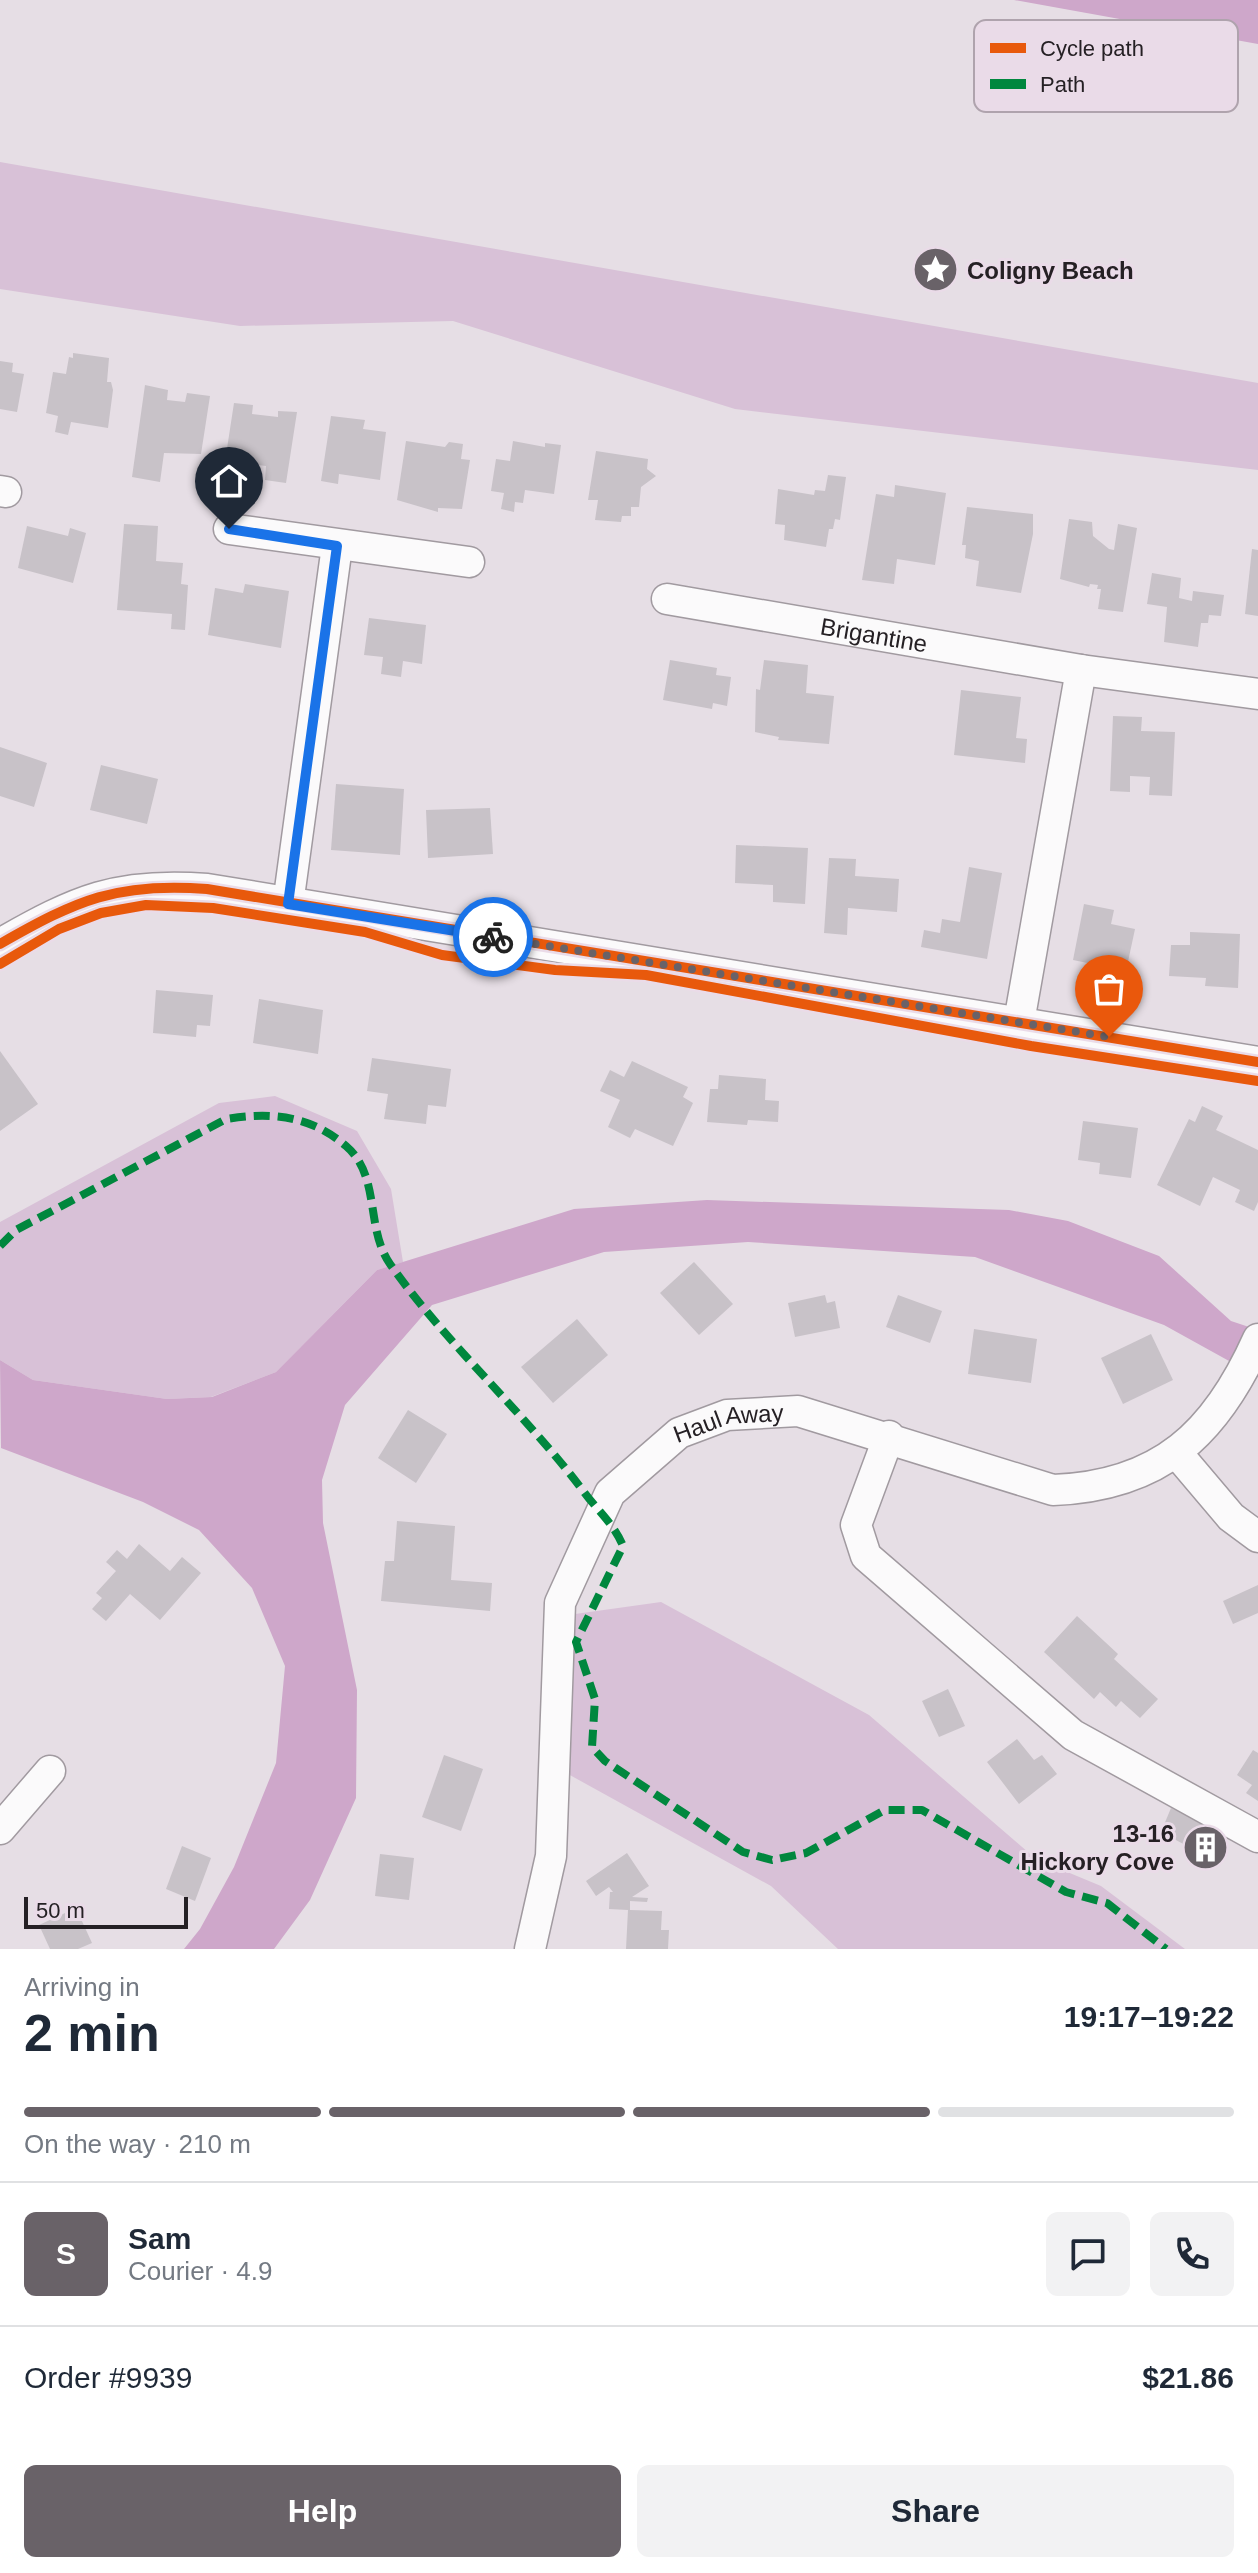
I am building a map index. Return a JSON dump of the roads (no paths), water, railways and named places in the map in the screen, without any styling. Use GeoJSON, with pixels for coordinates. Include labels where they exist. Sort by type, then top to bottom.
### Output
{"type":"FeatureCollection","features":[{"type":"Feature","properties":{"kind":"street"},"geometry":{"type":"LineString","coordinates":[[229,529],[469,562]]}},
{"type":"Feature","properties":{"kind":"street"},"geometry":{"type":"LineString","coordinates":[[288,904],[337,546]]}},
{"type":"Feature","properties":{"kind":"street","name":"Brigantine"},"geometry":{"type":"LineString","coordinates":[[667,599],[1081,670],[1258,694]]}},
{"type":"Feature","properties":{"kind":"street"},"geometry":{"type":"LineString","coordinates":[[1019,1022],[1081,670]]}},
{"type":"Feature","properties":{"kind":"street"},"geometry":{"type":"LineString","coordinates":[[0,944],[73,904],[134,888],[207,889],[1258,1062]]}},
{"type":"Feature","properties":{"kind":"street","name":"Haul Away"},"geometry":{"type":"LineString","coordinates":[[530,1949],[551,1856],[560,1603],[610,1493],[679,1433],[727,1415],[798,1411],[889,1436],[1053,1490],[1094,1488],[1132,1476],[1176,1452],[1218,1413],[1239,1381],[1258,1339]]}},
{"type":"Feature","properties":{"kind":"street"},"geometry":{"type":"LineString","coordinates":[[889,1436],[856,1525],[866,1556],[1073,1735],[1258,1837]]}},
{"type":"Feature","properties":{"kind":"street"},"geometry":{"type":"LineString","coordinates":[[1176,1452],[1231,1517],[1258,1537]]}},
{"type":"Feature","properties":{"kind":"street"},"geometry":{"type":"LineString","coordinates":[[0,1829],[50,1771]]}},
{"type":"Feature","properties":{"kind":"place","name":"Coligny Beach"},"geometry":{"type":"Point","coordinates":[936,270]}},
{"type":"Feature","properties":{"kind":"place","name":"13-16 Hickory Cove"},"geometry":{"type":"Point","coordinates":[1205,1847]}}]}
